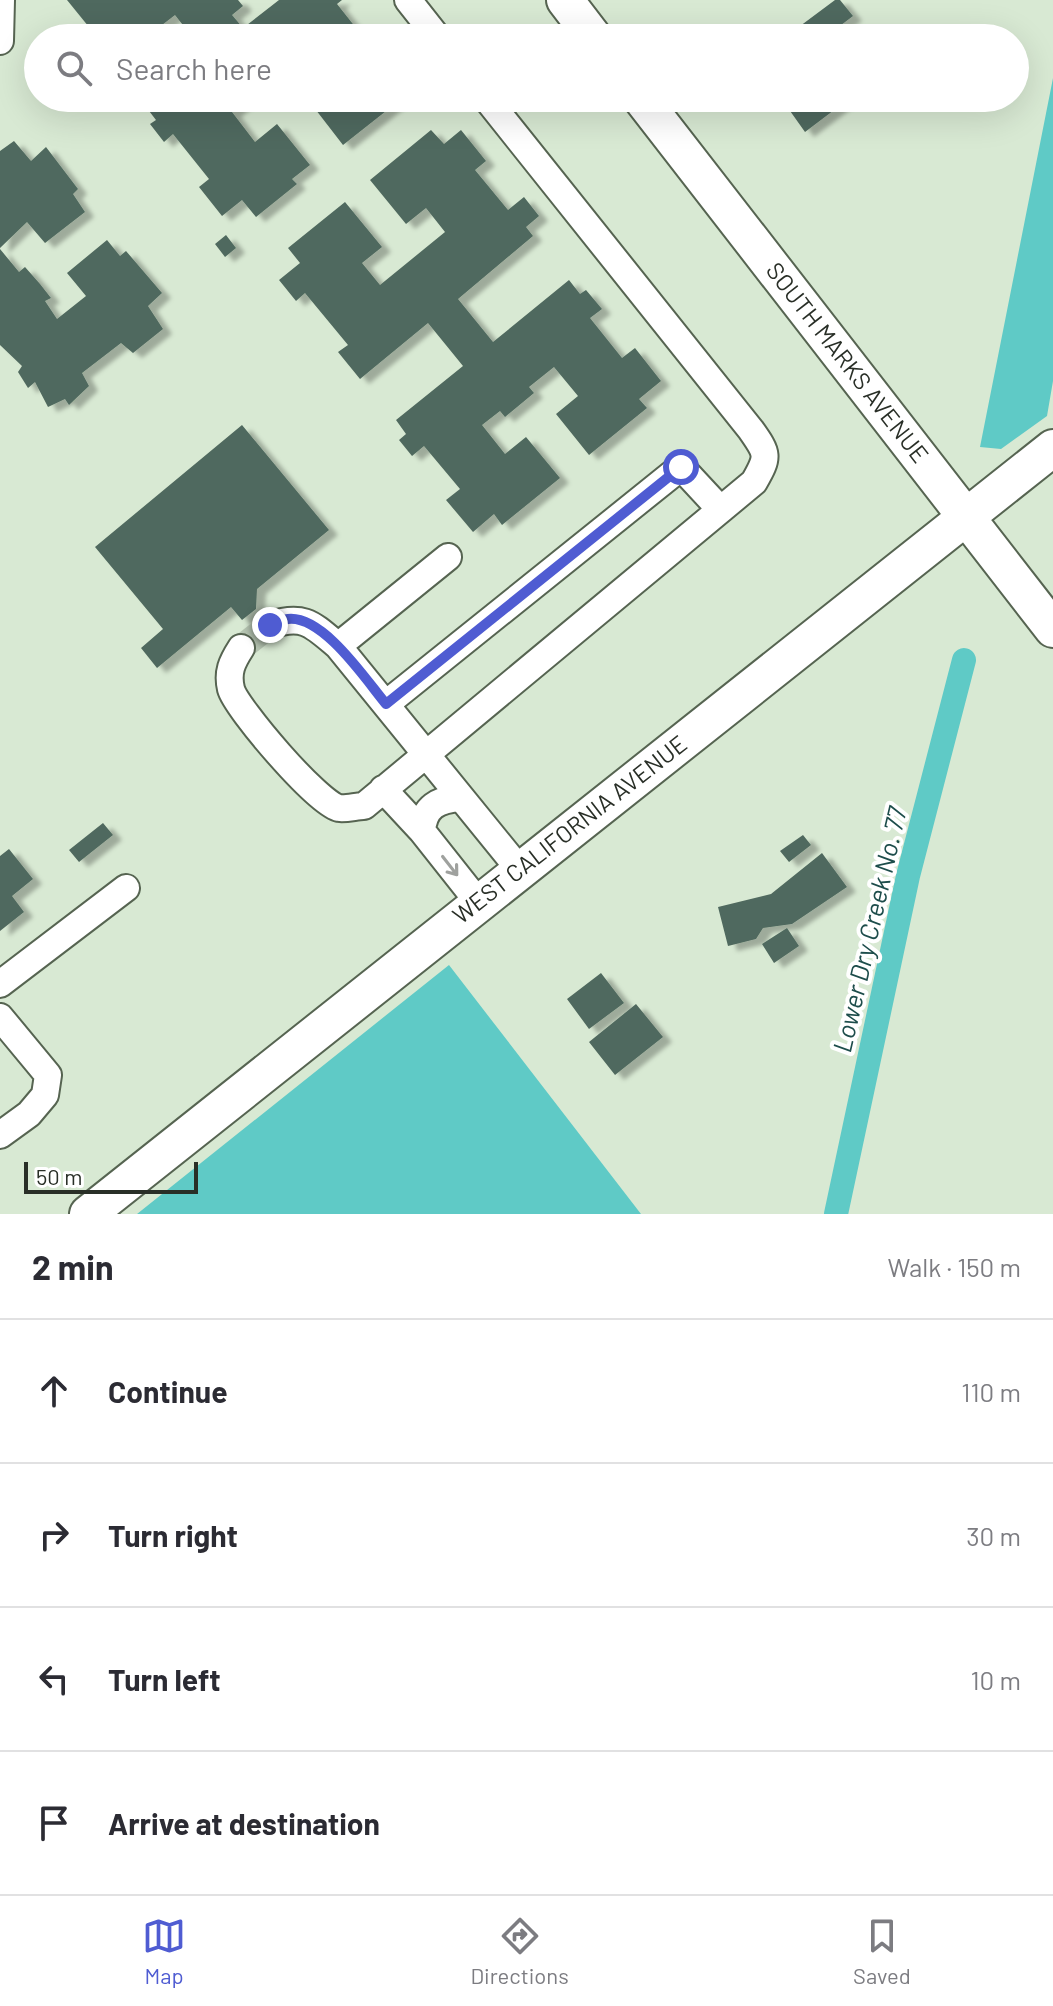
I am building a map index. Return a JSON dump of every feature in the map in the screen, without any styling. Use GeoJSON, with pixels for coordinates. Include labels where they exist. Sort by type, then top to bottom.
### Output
{"type":"FeatureCollection","features":[{"type":"Feature","properties":{"kind":"main road"},"geometry":{"type":"LineString","coordinates":[[565,0],[583,24]]}},
{"type":"Feature","properties":{"kind":"main road","name":"SOUTH MARKS AVENUE"},"geometry":{"type":"LineString","coordinates":[[652,112],[1053,629]]}},
{"type":"Feature","properties":{"kind":"main road","name":"WEST CALIFORNIA AVENUE"},"geometry":{"type":"LineString","coordinates":[[88,1214],[1053,448]]}},
{"type":"Feature","properties":{"kind":"street"},"geometry":{"type":"LineString","coordinates":[[0,41],[1,0]]}},
{"type":"Feature","properties":{"kind":"street"},"geometry":{"type":"LineString","coordinates":[[408,0],[427,24]]}},
{"type":"Feature","properties":{"kind":"street"},"geometry":{"type":"LineString","coordinates":[[241,648],[230,666],[232,693],[294,773],[322,800],[339,808],[364,806],[754,482],[765,463],[766,450],[497,112]]}},
{"type":"Feature","properties":{"kind":"street"},"geometry":{"type":"LineString","coordinates":[[386,704],[681,467],[720,509]]}},
{"type":"Feature","properties":{"kind":"street"},"geometry":{"type":"LineString","coordinates":[[338,646],[448,557]]}},
{"type":"Feature","properties":{"kind":"street"},"geometry":{"type":"LineString","coordinates":[[270,625],[290,618],[314,625],[338,646],[520,870]]}},
{"type":"Feature","properties":{"kind":"street"},"geometry":{"type":"LineString","coordinates":[[383,789],[422,831],[479,903]]}},
{"type":"Feature","properties":{"kind":"street"},"geometry":{"type":"LineString","coordinates":[[422,831],[423,818],[434,804],[443,799],[460,798]]}},
{"type":"Feature","properties":{"kind":"street"},"geometry":{"type":"LineString","coordinates":[[0,984],[126,888]]}},
{"type":"Feature","properties":{"kind":"street"},"geometry":{"type":"LineString","coordinates":[[0,1017],[48,1075],[45,1095],[29,1114],[0,1135]]}},
{"type":"Feature","properties":{"kind":"water"},"geometry":{"type":"Polygon","coordinates":[[[1053,78],[1053,381],[1047,416],[1001,449],[980,447],[1053,78]]]}},
{"type":"Feature","properties":{"kind":"water"},"geometry":{"type":"Polygon","coordinates":[[[449,965],[641,1214],[137,1214],[449,965]]]}},
{"type":"Feature","properties":{"kind":"building"},"geometry":{"type":"Polygon","coordinates":[[[67,0],[238,0],[243,6],[232,15],[240,24],[182,24],[175,15],[163,24],[86,24],[67,0]]]}},
{"type":"Feature","properties":{"kind":"building"},"geometry":{"type":"Polygon","coordinates":[[[279,0],[342,0],[337,4],[353,24],[248,24],[279,0]]]}},
{"type":"Feature","properties":{"kind":"building"},"geometry":{"type":"Polygon","coordinates":[[[835,0],[840,0],[853,16],[842,24],[803,24],[835,0]]]}},
{"type":"Feature","properties":{"kind":"building"},"geometry":{"type":"Polygon","coordinates":[[[150,112],[232,112],[255,142],[277,124],[310,165],[292,179],[297,184],[256,217],[242,200],[222,216],[199,187],[209,179],[173,134],[164,142],[150,124],[156,120],[150,112]]]}},
{"type":"Feature","properties":{"kind":"building"},"geometry":{"type":"Polygon","coordinates":[[[318,112],[385,112],[343,145],[318,112]]]}},
{"type":"Feature","properties":{"kind":"building"},"geometry":{"type":"Polygon","coordinates":[[[791,112],[831,112],[805,132],[791,112]]]}},
{"type":"Feature","properties":{"kind":"building"},"geometry":{"type":"Polygon","coordinates":[[[431,130],[444,144],[461,130],[486,161],[475,170],[508,210],[524,197],[539,216],[526,227],[533,236],[458,299],[493,342],[569,280],[580,294],[586,290],[602,309],[590,318],[622,358],[635,348],[661,381],[639,399],[647,408],[589,455],[556,414],[578,396],[554,367],[529,387],[534,393],[505,417],[500,411],[482,425],[505,454],[526,437],[560,478],[502,525],[494,514],[473,532],[446,500],[460,489],[424,446],[412,456],[399,440],[406,434],[396,420],[463,366],[428,323],[360,379],[338,352],[348,345],[305,293],[296,301],[279,280],[300,263],[288,248],[345,202],[382,247],[362,263],[380,285],[445,232],[426,208],[406,224],[370,180],[431,130]]]}},
{"type":"Feature","properties":{"kind":"building"},"geometry":{"type":"Polygon","coordinates":[[[14,141],[31,161],[46,147],[78,189],[73,194],[85,212],[45,243],[27,222],[0,248],[0,151],[14,141]]]}},
{"type":"Feature","properties":{"kind":"building"},"geometry":{"type":"Polygon","coordinates":[[[226,235],[236,248],[225,257],[215,244],[226,235]]]}},
{"type":"Feature","properties":{"kind":"building"},"geometry":{"type":"Polygon","coordinates":[[[107,240],[120,256],[126,251],[162,293],[148,306],[163,329],[133,353],[121,343],[82,373],[89,386],[69,405],[65,399],[48,407],[35,382],[28,388],[18,372],[22,366],[0,345],[0,249],[19,272],[25,267],[40,284],[51,298],[45,301],[57,319],[86,296],[67,273],[107,240]]]}},
{"type":"Feature","properties":{"kind":"building"},"geometry":{"type":"Polygon","coordinates":[[[242,425],[329,530],[257,589],[256,609],[242,620],[231,607],[157,668],[141,648],[163,629],[95,547],[242,425]]]}},
{"type":"Feature","properties":{"kind":"building"},"geometry":{"type":"Polygon","coordinates":[[[103,823],[113,835],[79,862],[69,850],[103,823]]]}},
{"type":"Feature","properties":{"kind":"building"},"geometry":{"type":"Polygon","coordinates":[[[803,835],[811,845],[789,862],[780,851],[803,835]]]}},
{"type":"Feature","properties":{"kind":"building"},"geometry":{"type":"Polygon","coordinates":[[[9,849],[33,879],[12,896],[24,912],[0,931],[0,856],[9,849]]]}},
{"type":"Feature","properties":{"kind":"building"},"geometry":{"type":"Polygon","coordinates":[[[822,853],[847,887],[792,924],[763,928],[756,939],[728,946],[718,907],[771,894],[822,853]]]}},
{"type":"Feature","properties":{"kind":"building"},"geometry":{"type":"Polygon","coordinates":[[[787,928],[799,946],[774,963],[762,944],[787,928]]]}},
{"type":"Feature","properties":{"kind":"building"},"geometry":{"type":"Polygon","coordinates":[[[601,973],[624,1003],[589,1029],[567,999],[601,973]]]}},
{"type":"Feature","properties":{"kind":"building"},"geometry":{"type":"Polygon","coordinates":[[[636,1004],[663,1037],[615,1075],[589,1042],[636,1004]]]}},
{"type":"Feature","properties":{"kind":"waterway","name":"Lower Dry Creek No. 77"},"geometry":{"type":"LineString","coordinates":[[836,1214],[908,876],[964,660]]}},
{"type":"Feature","properties":{"kind":"tunnel"},"geometry":{"type":"LineString","coordinates":[[241,648],[270,625]]}},
{"type":"Feature","properties":{"kind":"route"},"geometry":{"type":"LineString","coordinates":[[270,625],[290,618],[314,625],[338,646],[386,704],[681,467]]}}]}
